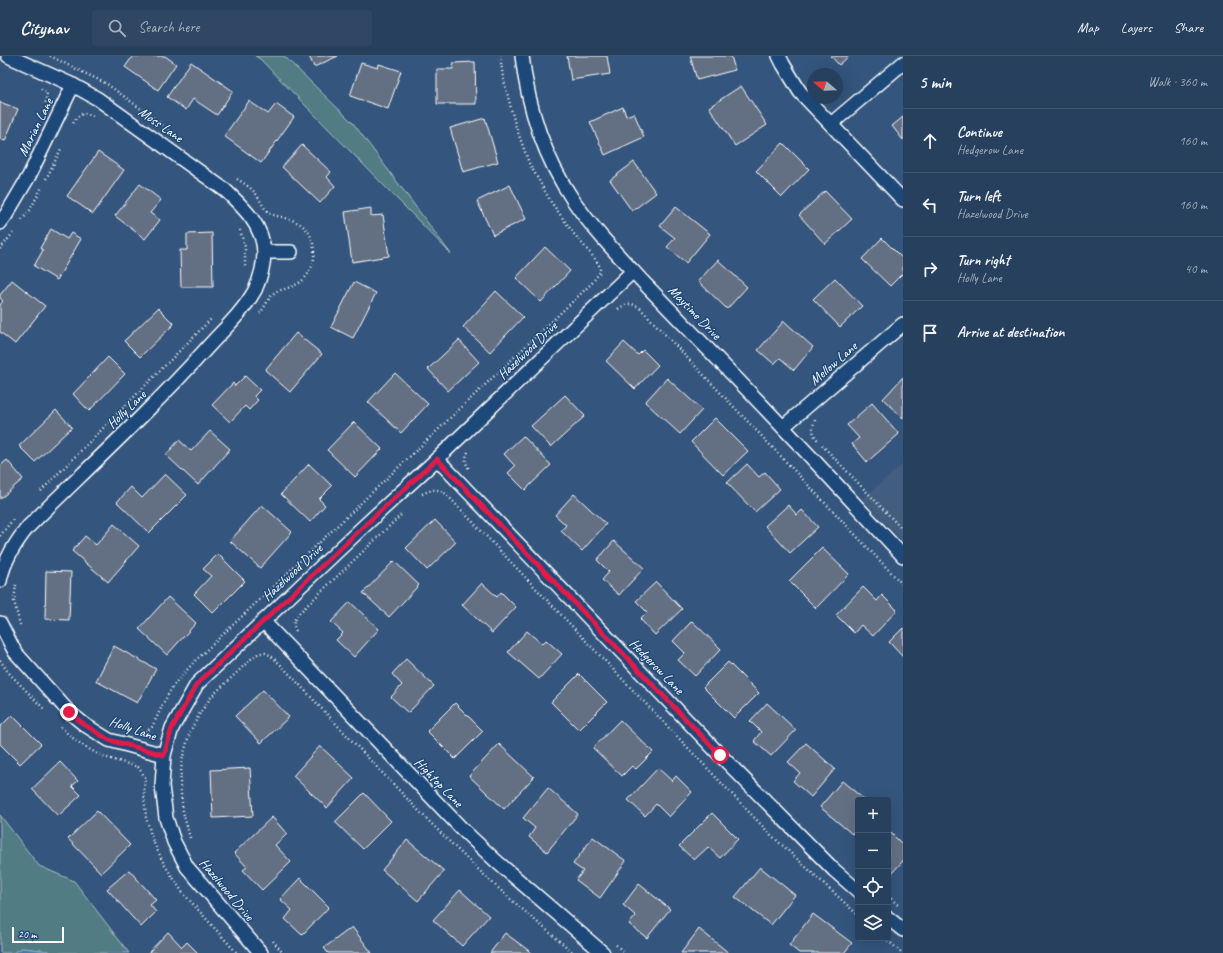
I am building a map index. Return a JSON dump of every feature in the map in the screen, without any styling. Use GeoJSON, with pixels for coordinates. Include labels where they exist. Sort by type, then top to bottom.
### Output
{"type":"FeatureCollection","features":[{"type":"Feature","properties":{"kind":"street","name":"Moss Lane"},"geometry":{"type":"LineString","coordinates":[[8,56],[73,85],[98,99],[225,190],[253,218],[261,233],[264,252]]}},
{"type":"Feature","properties":{"kind":"street","name":"Maytime Drive"},"geometry":{"type":"LineString","coordinates":[[522,56],[524,78],[532,111],[544,146],[557,174],[573,200],[601,237],[783,427],[903,556]]}},
{"type":"Feature","properties":{"kind":"street"},"geometry":{"type":"LineString","coordinates":[[780,56],[783,64],[800,92],[903,200]]}},
{"type":"Feature","properties":{"kind":"street"},"geometry":{"type":"LineString","coordinates":[[831,124],[903,63]]}},
{"type":"Feature","properties":{"kind":"street","name":"Marian Lane"},"geometry":{"type":"LineString","coordinates":[[0,223],[29,176],[73,85]]}},
{"type":"Feature","properties":{"kind":"street"},"geometry":{"type":"LineString","coordinates":[[264,252],[291,252]]}},
{"type":"Feature","properties":{"kind":"street","name":"Holly Lane"},"geometry":{"type":"LineString","coordinates":[[0,582],[2,570],[15,543],[28,527],[176,382],[242,309],[254,290],[262,272],[264,252]]}},
{"type":"Feature","properties":{"kind":"street","name":"Hazelwood Drive"},"geometry":{"type":"LineString","coordinates":[[261,953],[187,868],[174,842],[166,818],[162,786],[164,755],[172,728],[197,684],[437,459],[632,270]]}},
{"type":"Feature","properties":{"kind":"street","name":"Mellow Lane"},"geometry":{"type":"LineString","coordinates":[[783,427],[903,324]]}},
{"type":"Feature","properties":{"kind":"street","name":"Hedgerow Lane"},"geometry":{"type":"LineString","coordinates":[[437,459],[720,755],[834,870],[855,888]]}},
{"type":"Feature","properties":{"kind":"street","name":"Hightop Lane"},"geometry":{"type":"LineString","coordinates":[[263,621],[463,830],[496,862],[603,953]]}},
{"type":"Feature","properties":{"kind":"street","name":"Holly Lane"},"geometry":{"type":"LineString","coordinates":[[0,623],[15,652],[69,712],[85,725],[109,740],[164,755]]}},
{"type":"Feature","properties":{"kind":"street"},"geometry":{"type":"LineString","coordinates":[[891,920],[903,930]]}},
{"type":"Feature","properties":{"kind":"path"},"geometry":{"type":"LineString","coordinates":[[50,56],[106,84],[184,140]]}},
{"type":"Feature","properties":{"kind":"path"},"geometry":{"type":"LineString","coordinates":[[134,732],[142,732],[152,727],[173,686],[193,663],[592,283],[600,272],[600,267],[596,260],[574,234],[552,202],[529,163],[515,124],[503,77],[500,56]]}},
{"type":"Feature","properties":{"kind":"path"},"geometry":{"type":"LineString","coordinates":[[38,87],[47,94],[44,108]]}},
{"type":"Feature","properties":{"kind":"path"},"geometry":{"type":"LineString","coordinates":[[71,126],[77,117],[84,113],[90,114],[96,118]]}},
{"type":"Feature","properties":{"kind":"path"},"geometry":{"type":"LineString","coordinates":[[22,221],[30,210],[62,147]]}},
{"type":"Feature","properties":{"kind":"path"},"geometry":{"type":"LineString","coordinates":[[235,177],[257,195],[266,211],[273,215],[290,219],[299,224],[308,230],[313,241],[314,262],[310,272],[296,285],[275,292],[271,296],[266,306],[256,317]]}},
{"type":"Feature","properties":{"kind":"path"},"geometry":{"type":"LineString","coordinates":[[239,227],[245,247],[246,265],[244,272]]}},
{"type":"Feature","properties":{"kind":"path"},"geometry":{"type":"LineString","coordinates":[[0,249],[14,232]]}},
{"type":"Feature","properties":{"kind":"path"},"geometry":{"type":"LineString","coordinates":[[613,313],[626,304],[634,304],[640,308],[903,585]]}},
{"type":"Feature","properties":{"kind":"path"},"geometry":{"type":"LineString","coordinates":[[37,495],[213,316]]}},
{"type":"Feature","properties":{"kind":"path"},"geometry":{"type":"LineString","coordinates":[[818,416],[814,421],[813,426],[813,432],[816,438],[903,530]]}},
{"type":"Feature","properties":{"kind":"path"},"geometry":{"type":"LineString","coordinates":[[422,494],[437,489],[446,494],[770,834],[855,912]]}},
{"type":"Feature","properties":{"kind":"path"},"geometry":{"type":"LineString","coordinates":[[296,633],[293,627],[294,619],[298,614],[405,511]]}},
{"type":"Feature","properties":{"kind":"path"},"geometry":{"type":"LineString","coordinates":[[0,536],[15,517]]}},
{"type":"Feature","properties":{"kind":"path"},"geometry":{"type":"LineString","coordinates":[[16,580],[14,601],[21,628]]}},
{"type":"Feature","properties":{"kind":"path"},"geometry":{"type":"LineString","coordinates":[[193,843],[183,812],[180,785],[182,760],[190,732],[200,713],[212,696],[251,659],[259,653],[265,653],[270,655],[280,664],[381,772],[485,876],[574,953]]}},
{"type":"Feature","properties":{"kind":"path"},"geometry":{"type":"LineString","coordinates":[[0,660],[8,672],[46,711]]}},
{"type":"Feature","properties":{"kind":"path"},"geometry":{"type":"LineString","coordinates":[[57,722],[68,734],[95,752],[107,758],[138,767],[145,777],[144,794],[146,817],[152,839],[164,864],[182,893],[237,953]]}},
{"type":"Feature","properties":{"kind":"path"},"geometry":{"type":"LineString","coordinates":[[891,899],[903,910]]}},
{"type":"Feature","properties":{"kind":"path"},"geometry":{"type":"LineString","coordinates":[[268,936],[283,953]]}},
{"type":"Feature","properties":{"kind":"path"},"geometry":{"type":"LineString","coordinates":[[888,941],[902,953]]}},
{"type":"Feature","properties":{"kind":"path"},"geometry":{"type":"LineString","coordinates":[[613,943],[625,953]]}},
{"type":"Feature","properties":{"kind":"shaded area"},"geometry":{"type":"Polygon","coordinates":[[[903,464],[903,541],[862,499],[903,464]]]}},
{"type":"Feature","properties":{"kind":"shaded area"},"geometry":{"type":"Polygon","coordinates":[[[22,948],[48,951],[51,953],[13,953],[22,948]]]}},
{"type":"Feature","properties":{"kind":"green space"},"geometry":{"type":"Polygon","coordinates":[[[255,56],[284,56],[353,123],[451,254],[260,59],[255,56]]]}},
{"type":"Feature","properties":{"kind":"green space"},"geometry":{"type":"Polygon","coordinates":[[[0,815],[39,866],[74,881],[129,953],[51,953],[48,951],[22,948],[13,953],[0,953],[0,815]]]}},
{"type":"Feature","properties":{"kind":"building"},"geometry":{"type":"Polygon","coordinates":[[[133,56],[165,56],[176,64],[158,90],[125,67],[133,56]]]}},
{"type":"Feature","properties":{"kind":"building"},"geometry":{"type":"Polygon","coordinates":[[[309,56],[338,56],[314,67],[309,56]]]}},
{"type":"Feature","properties":{"kind":"building"},"geometry":{"type":"Polygon","coordinates":[[[567,56],[607,56],[610,74],[571,80],[567,56]]]}},
{"type":"Feature","properties":{"kind":"building"},"geometry":{"type":"Polygon","coordinates":[[[690,56],[731,56],[735,70],[697,80],[690,56]]]}},
{"type":"Feature","properties":{"kind":"building"},"geometry":{"type":"Polygon","coordinates":[[[831,56],[849,56],[839,65],[831,56]]]}},
{"type":"Feature","properties":{"kind":"building"},"geometry":{"type":"Polygon","coordinates":[[[191,62],[233,91],[217,115],[193,99],[186,110],[167,97],[191,62]]]}},
{"type":"Feature","properties":{"kind":"building"},"geometry":{"type":"Polygon","coordinates":[[[475,62],[476,104],[437,104],[437,69],[453,69],[453,63],[475,62]]]}},
{"type":"Feature","properties":{"kind":"building"},"geometry":{"type":"Polygon","coordinates":[[[361,63],[378,68],[379,64],[401,71],[388,109],[350,96],[361,63]]]}},
{"type":"Feature","properties":{"kind":"building"},"geometry":{"type":"Polygon","coordinates":[[[741,86],[767,125],[735,146],[709,107],[741,86]]]}},
{"type":"Feature","properties":{"kind":"building"},"geometry":{"type":"Polygon","coordinates":[[[249,101],[268,114],[276,104],[294,117],[261,163],[224,136],[249,101]]]}},
{"type":"Feature","properties":{"kind":"building"},"geometry":{"type":"Polygon","coordinates":[[[0,102],[18,109],[5,141],[0,139],[0,102]]]}},
{"type":"Feature","properties":{"kind":"building"},"geometry":{"type":"Polygon","coordinates":[[[623,107],[626,116],[634,113],[644,137],[605,155],[590,122],[623,107]]]}},
{"type":"Feature","properties":{"kind":"building"},"geometry":{"type":"Polygon","coordinates":[[[903,117],[903,140],[892,126],[903,117]]]}},
{"type":"Feature","properties":{"kind":"building"},"geometry":{"type":"Polygon","coordinates":[[[485,118],[498,162],[463,172],[450,128],[485,118]]]}},
{"type":"Feature","properties":{"kind":"building"},"geometry":{"type":"Polygon","coordinates":[[[783,143],[809,169],[782,197],[756,171],[783,143]]]}},
{"type":"Feature","properties":{"kind":"building"},"geometry":{"type":"Polygon","coordinates":[[[302,145],[331,172],[327,177],[335,186],[320,203],[282,167],[302,145]]]}},
{"type":"Feature","properties":{"kind":"building"},"geometry":{"type":"Polygon","coordinates":[[[98,152],[124,170],[93,214],[67,196],[98,152]]]}},
{"type":"Feature","properties":{"kind":"building"},"geometry":{"type":"Polygon","coordinates":[[[634,162],[656,193],[632,211],[610,180],[634,162]]]}},
{"type":"Feature","properties":{"kind":"building"},"geometry":{"type":"Polygon","coordinates":[[[140,184],[161,200],[150,213],[160,220],[145,239],[115,216],[140,184]]]}},
{"type":"Feature","properties":{"kind":"building"},"geometry":{"type":"Polygon","coordinates":[[[510,185],[526,219],[493,235],[477,201],[510,185]]]}},
{"type":"Feature","properties":{"kind":"building"},"geometry":{"type":"Polygon","coordinates":[[[825,191],[852,219],[825,244],[799,215],[825,191]]]}},
{"type":"Feature","properties":{"kind":"building"},"geometry":{"type":"Polygon","coordinates":[[[676,207],[710,234],[686,263],[667,247],[675,238],[660,226],[676,207]]]}},
{"type":"Feature","properties":{"kind":"building"},"geometry":{"type":"Polygon","coordinates":[[[371,208],[371,216],[383,215],[389,256],[352,262],[345,212],[371,208]]]}},
{"type":"Feature","properties":{"kind":"building"},"geometry":{"type":"Polygon","coordinates":[[[51,229],[67,239],[71,233],[81,239],[57,280],[34,266],[43,250],[40,248],[51,229]]]}},
{"type":"Feature","properties":{"kind":"building"},"geometry":{"type":"Polygon","coordinates":[[[212,233],[213,287],[181,287],[180,250],[187,250],[187,234],[212,233]]]}},
{"type":"Feature","properties":{"kind":"building"},"geometry":{"type":"Polygon","coordinates":[[[882,238],[903,259],[903,273],[890,286],[862,259],[882,238]]]}},
{"type":"Feature","properties":{"kind":"building"},"geometry":{"type":"Polygon","coordinates":[[[545,247],[570,271],[541,302],[516,278],[545,247]]]}},
{"type":"Feature","properties":{"kind":"building"},"geometry":{"type":"Polygon","coordinates":[[[718,260],[747,287],[727,309],[698,281],[718,260]]]}},
{"type":"Feature","properties":{"kind":"building"},"geometry":{"type":"Polygon","coordinates":[[[835,278],[862,306],[840,327],[813,299],[835,278]]]}},
{"type":"Feature","properties":{"kind":"building"},"geometry":{"type":"Polygon","coordinates":[[[12,280],[45,306],[15,344],[0,332],[0,305],[3,301],[0,298],[0,295],[12,280]]]}},
{"type":"Feature","properties":{"kind":"building"},"geometry":{"type":"Polygon","coordinates":[[[354,282],[376,293],[353,338],[331,327],[354,282]]]}},
{"type":"Feature","properties":{"kind":"building"},"geometry":{"type":"Polygon","coordinates":[[[496,291],[523,317],[490,352],[463,327],[496,291]]]}},
{"type":"Feature","properties":{"kind":"building"},"geometry":{"type":"Polygon","coordinates":[[[158,308],[174,324],[140,357],[124,341],[158,308]]]}},
{"type":"Feature","properties":{"kind":"building"},"geometry":{"type":"Polygon","coordinates":[[[784,321],[813,347],[794,370],[780,358],[774,364],[758,350],[784,321]]]}},
{"type":"Feature","properties":{"kind":"building"},"geometry":{"type":"Polygon","coordinates":[[[296,333],[322,354],[290,392],[265,370],[296,333]]]}},
{"type":"Feature","properties":{"kind":"building"},"geometry":{"type":"Polygon","coordinates":[[[459,340],[479,362],[448,391],[428,369],[459,340]]]}},
{"type":"Feature","properties":{"kind":"building"},"geometry":{"type":"Polygon","coordinates":[[[624,342],[638,355],[643,350],[658,365],[635,389],[606,361],[624,342]]]}},
{"type":"Feature","properties":{"kind":"building"},"geometry":{"type":"Polygon","coordinates":[[[108,357],[125,374],[89,411],[73,394],[108,357]]]}},
{"type":"Feature","properties":{"kind":"building"},"geometry":{"type":"Polygon","coordinates":[[[395,373],[428,404],[401,433],[368,402],[395,373]]]}},
{"type":"Feature","properties":{"kind":"building"},"geometry":{"type":"Polygon","coordinates":[[[245,376],[260,390],[254,396],[258,400],[249,410],[245,406],[230,422],[212,405],[233,383],[235,386],[245,376]]]}},
{"type":"Feature","properties":{"kind":"building"},"geometry":{"type":"Polygon","coordinates":[[[903,377],[903,418],[883,399],[903,377]]]}},
{"type":"Feature","properties":{"kind":"building"},"geometry":{"type":"Polygon","coordinates":[[[667,378],[702,410],[680,434],[645,402],[667,378]]]}},
{"type":"Feature","properties":{"kind":"building"},"geometry":{"type":"Polygon","coordinates":[[[565,395],[585,416],[551,447],[531,426],[565,395]]]}},
{"type":"Feature","properties":{"kind":"building"},"geometry":{"type":"Polygon","coordinates":[[[872,403],[899,434],[867,462],[852,444],[859,438],[847,425],[872,403]]]}},
{"type":"Feature","properties":{"kind":"building"},"geometry":{"type":"Polygon","coordinates":[[[56,410],[72,427],[35,462],[19,446],[56,410]]]}},
{"type":"Feature","properties":{"kind":"building"},"geometry":{"type":"Polygon","coordinates":[[[715,418],[748,451],[723,475],[691,442],[715,418]]]}},
{"type":"Feature","properties":{"kind":"building"},"geometry":{"type":"Polygon","coordinates":[[[354,422],[382,449],[355,477],[327,450],[354,422]]]}},
{"type":"Feature","properties":{"kind":"building"},"geometry":{"type":"Polygon","coordinates":[[[210,431],[230,449],[198,485],[166,455],[179,440],[191,451],[210,431]]]}},
{"type":"Feature","properties":{"kind":"building"},"geometry":{"type":"Polygon","coordinates":[[[523,436],[551,465],[525,490],[508,473],[515,466],[504,454],[523,436]]]}},
{"type":"Feature","properties":{"kind":"building"},"geometry":{"type":"Polygon","coordinates":[[[7,460],[23,479],[0,499],[0,466],[7,460]]]}},
{"type":"Feature","properties":{"kind":"building"},"geometry":{"type":"Polygon","coordinates":[[[309,464],[332,486],[319,499],[325,505],[310,522],[281,494],[309,464]]]}},
{"type":"Feature","properties":{"kind":"building"},"geometry":{"type":"Polygon","coordinates":[[[747,464],[759,477],[765,472],[780,489],[755,512],[727,483],[747,464]]]}},
{"type":"Feature","properties":{"kind":"building"},"geometry":{"type":"Polygon","coordinates":[[[165,474],[187,495],[149,533],[117,502],[131,487],[142,498],[165,474]]]}},
{"type":"Feature","properties":{"kind":"building"},"geometry":{"type":"Polygon","coordinates":[[[574,494],[606,524],[582,551],[561,531],[566,525],[555,515],[574,494]]]}},
{"type":"Feature","properties":{"kind":"building"},"geometry":{"type":"Polygon","coordinates":[[[262,505],[292,532],[260,568],[230,541],[262,505]]]}},
{"type":"Feature","properties":{"kind":"building"},"geometry":{"type":"Polygon","coordinates":[[[788,505],[797,515],[802,510],[818,527],[790,553],[765,526],[788,505]]]}},
{"type":"Feature","properties":{"kind":"building"},"geometry":{"type":"Polygon","coordinates":[[[435,520],[456,542],[427,570],[406,548],[435,520]]]}},
{"type":"Feature","properties":{"kind":"building"},"geometry":{"type":"Polygon","coordinates":[[[114,524],[139,546],[108,582],[72,551],[85,536],[96,545],[114,524]]]}},
{"type":"Feature","properties":{"kind":"building"},"geometry":{"type":"Polygon","coordinates":[[[614,541],[644,568],[619,595],[602,580],[609,572],[597,560],[614,541]]]}},
{"type":"Feature","properties":{"kind":"building"},"geometry":{"type":"Polygon","coordinates":[[[822,548],[849,574],[816,608],[789,581],[822,548]]]}},
{"type":"Feature","properties":{"kind":"building"},"geometry":{"type":"Polygon","coordinates":[[[218,554],[245,581],[213,613],[194,594],[211,576],[203,569],[218,554]]]}},
{"type":"Feature","properties":{"kind":"building"},"geometry":{"type":"Polygon","coordinates":[[[394,561],[419,585],[389,617],[363,593],[394,561]]]}},
{"type":"Feature","properties":{"kind":"building"},"geometry":{"type":"Polygon","coordinates":[[[46,571],[71,572],[69,620],[45,619],[46,571]]]}},
{"type":"Feature","properties":{"kind":"building"},"geometry":{"type":"Polygon","coordinates":[[[656,582],[682,609],[655,635],[640,619],[647,612],[636,601],[656,582]]]}},
{"type":"Feature","properties":{"kind":"building"},"geometry":{"type":"Polygon","coordinates":[[[482,583],[497,597],[501,592],[516,607],[492,633],[462,605],[482,583]]]}},
{"type":"Feature","properties":{"kind":"building"},"geometry":{"type":"Polygon","coordinates":[[[863,587],[877,601],[882,595],[897,610],[873,636],[861,625],[854,633],[836,615],[863,587]]]}},
{"type":"Feature","properties":{"kind":"building"},"geometry":{"type":"Polygon","coordinates":[[[168,597],[196,623],[167,655],[139,629],[168,597]]]}},
{"type":"Feature","properties":{"kind":"building"},"geometry":{"type":"Polygon","coordinates":[[[350,602],[379,629],[354,657],[336,640],[343,633],[331,622],[350,602]]]}},
{"type":"Feature","properties":{"kind":"building"},"geometry":{"type":"Polygon","coordinates":[[[692,621],[721,649],[695,676],[678,660],[685,653],[673,641],[692,621]]]}},
{"type":"Feature","properties":{"kind":"building"},"geometry":{"type":"Polygon","coordinates":[[[903,628],[903,657],[889,642],[903,628]]]}},
{"type":"Feature","properties":{"kind":"building"},"geometry":{"type":"Polygon","coordinates":[[[527,631],[542,644],[546,640],[562,654],[539,679],[508,652],[527,631]]]}},
{"type":"Feature","properties":{"kind":"building"},"geometry":{"type":"Polygon","coordinates":[[[114,646],[156,669],[137,703],[96,681],[114,646]]]}},
{"type":"Feature","properties":{"kind":"building"},"geometry":{"type":"Polygon","coordinates":[[[406,659],[434,686],[408,713],[391,697],[402,685],[392,674],[406,659]]]}},
{"type":"Feature","properties":{"kind":"building"},"geometry":{"type":"Polygon","coordinates":[[[728,662],[759,693],[734,718],[703,687],[728,662]]]}},
{"type":"Feature","properties":{"kind":"building"},"geometry":{"type":"Polygon","coordinates":[[[579,674],[607,702],[579,730],[551,702],[579,674]]]}},
{"type":"Feature","properties":{"kind":"building"},"geometry":{"type":"Polygon","coordinates":[[[263,690],[289,717],[261,743],[235,716],[263,690]]]}},
{"type":"Feature","properties":{"kind":"building"},"geometry":{"type":"Polygon","coordinates":[[[455,703],[483,731],[455,759],[427,731],[455,703]]]}},
{"type":"Feature","properties":{"kind":"building"},"geometry":{"type":"Polygon","coordinates":[[[767,703],[796,730],[771,756],[754,741],[761,732],[750,721],[767,703]]]}},
{"type":"Feature","properties":{"kind":"building"},"geometry":{"type":"Polygon","coordinates":[[[12,715],[41,744],[20,764],[0,744],[0,727],[12,715]]]}},
{"type":"Feature","properties":{"kind":"building"},"geometry":{"type":"Polygon","coordinates":[[[620,720],[653,752],[636,769],[632,766],[622,776],[593,748],[620,720]]]}},
{"type":"Feature","properties":{"kind":"building"},"geometry":{"type":"Polygon","coordinates":[[[806,743],[835,769],[811,797],[793,781],[800,773],[788,762],[806,743]]]}},
{"type":"Feature","properties":{"kind":"building"},"geometry":{"type":"Polygon","coordinates":[[[499,744],[534,777],[504,809],[469,776],[499,744]]]}},
{"type":"Feature","properties":{"kind":"building"},"geometry":{"type":"Polygon","coordinates":[[[320,746],[354,778],[327,808],[293,776],[320,746]]]}},
{"type":"Feature","properties":{"kind":"building"},"geometry":{"type":"Polygon","coordinates":[[[60,762],[78,781],[72,786],[81,795],[58,816],[32,789],[60,762]]]}},
{"type":"Feature","properties":{"kind":"building"},"geometry":{"type":"Polygon","coordinates":[[[250,768],[253,816],[213,818],[211,770],[250,768]]]}},
{"type":"Feature","properties":{"kind":"building"},"geometry":{"type":"Polygon","coordinates":[[[658,768],[672,781],[676,776],[692,792],[669,817],[656,804],[645,816],[628,800],[658,768]]]}},
{"type":"Feature","properties":{"kind":"building"},"geometry":{"type":"Polygon","coordinates":[[[842,781],[861,797],[855,797],[855,830],[852,834],[820,807],[842,781]]]}},
{"type":"Feature","properties":{"kind":"building"},"geometry":{"type":"Polygon","coordinates":[[[548,788],[578,814],[547,852],[529,837],[535,828],[523,818],[548,788]]]}},
{"type":"Feature","properties":{"kind":"building"},"geometry":{"type":"Polygon","coordinates":[[[364,793],[391,821],[363,849],[335,822],[364,793]]]}},
{"type":"Feature","properties":{"kind":"building"},"geometry":{"type":"Polygon","coordinates":[[[97,811],[130,845],[101,873],[68,839],[97,811]]]}},
{"type":"Feature","properties":{"kind":"building"},"geometry":{"type":"Polygon","coordinates":[[[712,813],[738,839],[720,858],[708,847],[694,860],[679,846],[712,813]]]}},
{"type":"Feature","properties":{"kind":"building"},"geometry":{"type":"Polygon","coordinates":[[[272,817],[287,834],[275,845],[291,862],[262,890],[243,870],[247,867],[234,853],[272,817]]]}},
{"type":"Feature","properties":{"kind":"building"},"geometry":{"type":"Polygon","coordinates":[[[891,833],[903,845],[903,861],[891,874],[891,833]]]}},
{"type":"Feature","properties":{"kind":"building"},"geometry":{"type":"Polygon","coordinates":[[[593,837],[626,861],[600,898],[576,880],[583,871],[573,864],[593,837]]]}},
{"type":"Feature","properties":{"kind":"building"},"geometry":{"type":"Polygon","coordinates":[[[407,840],[444,871],[418,901],[382,870],[407,840]]]}},
{"type":"Feature","properties":{"kind":"building"},"geometry":{"type":"Polygon","coordinates":[[[760,867],[795,895],[771,925],[735,897],[760,867]]]}},
{"type":"Feature","properties":{"kind":"building"},"geometry":{"type":"Polygon","coordinates":[[[129,870],[156,900],[150,905],[156,912],[141,927],[107,889],[129,870]]]}},
{"type":"Feature","properties":{"kind":"building"},"geometry":{"type":"Polygon","coordinates":[[[300,878],[329,907],[302,935],[285,919],[292,910],[280,899],[300,878]]]}},
{"type":"Feature","properties":{"kind":"building"},"geometry":{"type":"Polygon","coordinates":[[[639,884],[670,909],[647,938],[629,924],[636,916],[623,905],[639,884]]]}},
{"type":"Feature","properties":{"kind":"building"},"geometry":{"type":"Polygon","coordinates":[[[460,890],[489,916],[462,946],[433,920],[460,890]]]}},
{"type":"Feature","properties":{"kind":"building"},"geometry":{"type":"Polygon","coordinates":[[[813,914],[852,943],[844,953],[799,953],[789,945],[813,914]]]}},
{"type":"Feature","properties":{"kind":"building"},"geometry":{"type":"Polygon","coordinates":[[[352,927],[372,953],[328,953],[324,948],[352,927]]]}},
{"type":"Feature","properties":{"kind":"building"},"geometry":{"type":"Polygon","coordinates":[[[699,929],[729,953],[681,953],[699,929]]]}},
{"type":"Feature","properties":{"kind":"building"},"geometry":{"type":"Polygon","coordinates":[[[168,932],[182,947],[187,942],[198,953],[148,953],[168,932]]]}},
{"type":"Feature","properties":{"kind":"building"},"geometry":{"type":"Polygon","coordinates":[[[505,933],[532,953],[490,953],[505,933]]]}},
{"type":"Feature","properties":{"kind":"route"},"geometry":{"type":"LineString","coordinates":[[69,712],[85,725],[109,740],[164,755],[172,728],[197,684],[437,459],[720,755]]}}]}
